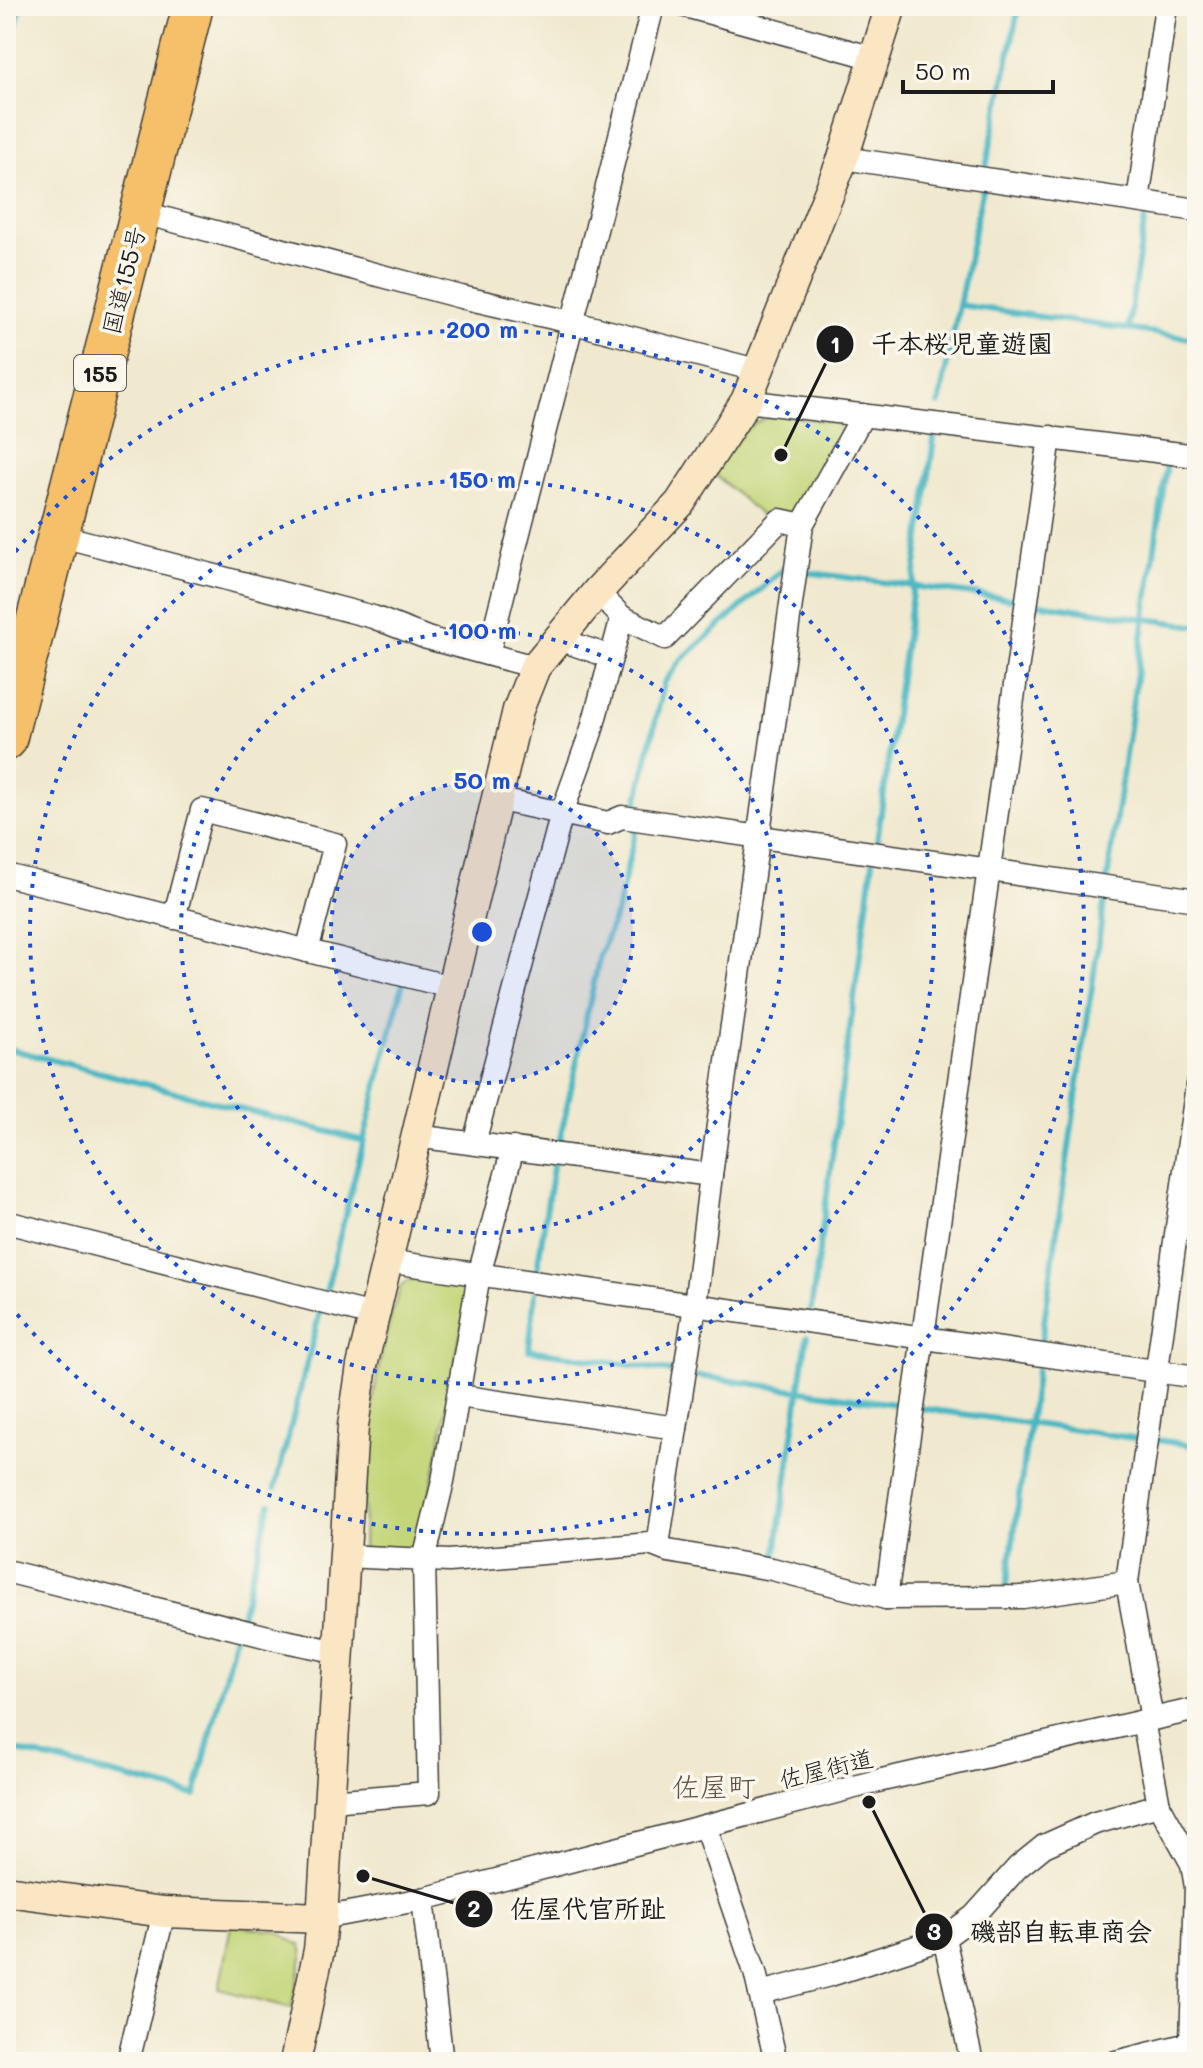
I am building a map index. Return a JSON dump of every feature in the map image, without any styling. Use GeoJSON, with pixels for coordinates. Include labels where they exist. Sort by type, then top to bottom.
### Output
{"type":"FeatureCollection","features":[{"type":"Feature","properties":{"kind":"highway","name":"国道155号"},"geometry":{"type":"LineString","coordinates":[[6,740],[193,6]]}},
{"type":"Feature","properties":{"kind":"street"},"geometry":{"type":"LineString","coordinates":[[488,654],[653,6]]}},
{"type":"Feature","properties":{"kind":"street"},"geometry":{"type":"LineString","coordinates":[[685,6],[874,58]]}},
{"type":"Feature","properties":{"kind":"street"},"geometry":{"type":"LineString","coordinates":[[295,2062],[319,1950],[353,1426],[362,1366],[518,710],[535,667],[597,592],[680,503],[746,401],[843,158],[891,6]]}},
{"type":"Feature","properties":{"kind":"street"},"geometry":{"type":"LineString","coordinates":[[1138,201],[1166,6]]}},
{"type":"Feature","properties":{"kind":"street"},"geometry":{"type":"LineString","coordinates":[[843,158],[1197,210]]}},
{"type":"Feature","properties":{"kind":"street"},"geometry":{"type":"LineString","coordinates":[[140,212],[461,297],[760,371]]}},
{"type":"Feature","properties":{"kind":"street"},"geometry":{"type":"LineString","coordinates":[[746,401],[1197,456]]}},
{"type":"Feature","properties":{"kind":"street"},"geometry":{"type":"LineString","coordinates":[[658,1545],[695,1305],[802,525],[863,415]]}},
{"type":"Feature","properties":{"kind":"street"},"geometry":{"type":"LineString","coordinates":[[886,1598],[1050,437]]}},
{"type":"Feature","properties":{"kind":"street"},"geometry":{"type":"LineString","coordinates":[[597,592],[622,617],[665,638],[780,520],[802,525]]}},
{"type":"Feature","properties":{"kind":"street"},"geometry":{"type":"LineString","coordinates":[[58,535],[373,617],[427,638],[535,667]]}},
{"type":"Feature","properties":{"kind":"street"},"geometry":{"type":"LineString","coordinates":[[474,1143],[562,813],[591,732],[622,617]]}},
{"type":"Feature","properties":{"kind":"street"},"geometry":{"type":"LineString","coordinates":[[558,639],[611,657]]}},
{"type":"Feature","properties":{"kind":"street"},"geometry":{"type":"LineString","coordinates":[[496,799],[608,823],[622,817],[1197,900]]}},
{"type":"Feature","properties":{"kind":"street"},"geometry":{"type":"LineString","coordinates":[[174,918],[202,810],[335,844],[307,951]]}},
{"type":"Feature","properties":{"kind":"street"},"geometry":{"type":"LineString","coordinates":[[6,875],[451,987]]}},
{"type":"Feature","properties":{"kind":"street"},"geometry":{"type":"LineString","coordinates":[[1116,2062],[1194,2049],[1196,1887],[1192,1864],[1159,1805],[1127,1582],[1197,1085]]}},
{"type":"Feature","properties":{"kind":"street"},"geometry":{"type":"LineString","coordinates":[[416,1136],[711,1175]]}},
{"type":"Feature","properties":{"kind":"street"},"geometry":{"type":"LineString","coordinates":[[330,1801],[429,1793],[424,1560],[443,1481],[479,1275],[513,1148]]}},
{"type":"Feature","properties":{"kind":"street"},"geometry":{"type":"LineString","coordinates":[[6,1222],[373,1315]]}},
{"type":"Feature","properties":{"kind":"street"},"geometry":{"type":"LineString","coordinates":[[386,1261],[1197,1377]]}},
{"type":"Feature","properties":{"kind":"street"},"geometry":{"type":"LineString","coordinates":[[459,1396],[676,1428]]}},
{"type":"Feature","properties":{"kind":"street"},"geometry":{"type":"LineString","coordinates":[[344,1556],[449,1561],[650,1544],[668,1551],[772,1569],[886,1598],[1023,1597],[1127,1582]]}},
{"type":"Feature","properties":{"kind":"street"},"geometry":{"type":"LineString","coordinates":[[6,1571],[339,1652]]}},
{"type":"Feature","properties":{"kind":"street","name":"佐屋街道"},"geometry":{"type":"LineString","coordinates":[[322,1918],[423,1899],[882,1780],[1197,1709]]}},
{"type":"Feature","properties":{"kind":"street"},"geometry":{"type":"LineString","coordinates":[[760,1993],[830,1975],[944,1938],[974,1916],[1018,1867],[1044,1846],[1095,1823],[1159,1805]]}},
{"type":"Feature","properties":{"kind":"street"},"geometry":{"type":"LineString","coordinates":[[705,1826],[755,1972],[776,2062]]}},
{"type":"Feature","properties":{"kind":"street"},"geometry":{"type":"LineString","coordinates":[[6,1891],[164,1912],[322,1918]]}},
{"type":"Feature","properties":{"kind":"street"},"geometry":{"type":"LineString","coordinates":[[423,1899],[442,2062]]}},
{"type":"Feature","properties":{"kind":"street"},"geometry":{"type":"LineString","coordinates":[[128,2062],[164,1912]]}},
{"type":"Feature","properties":{"kind":"street"},"geometry":{"type":"LineString","coordinates":[[944,1938],[972,2062]]}},
{"type":"Feature","properties":{"kind":"green space"},"geometry":{"type":"Polygon","coordinates":[[[779,415],[836,423],[845,438],[805,512],[766,520],[713,473],[748,428],[779,415]]]}},
{"type":"Feature","properties":{"kind":"green space"},"geometry":{"type":"Polygon","coordinates":[[[421,1278],[462,1286],[467,1299],[436,1465],[418,1541],[412,1553],[363,1549],[371,1416],[383,1350],[401,1286],[409,1280],[421,1278]]]}},
{"type":"Feature","properties":{"kind":"green space"},"geometry":{"type":"Polygon","coordinates":[[[231,1925],[276,1931],[301,1946],[303,1954],[291,2008],[219,1989],[231,1925]]]}},
{"type":"Feature","properties":{"kind":"waterway"},"geometry":{"type":"LineString","coordinates":[[6,64],[21,6]]}},
{"type":"Feature","properties":{"kind":"waterway"},"geometry":{"type":"LineString","coordinates":[[985,172],[1019,6]]}},
{"type":"Feature","properties":{"kind":"waterway"},"geometry":{"type":"LineString","coordinates":[[939,404],[983,187]]}},
{"type":"Feature","properties":{"kind":"waterway"},"geometry":{"type":"LineString","coordinates":[[1128,329],[1146,210]]}},
{"type":"Feature","properties":{"kind":"waterway"},"geometry":{"type":"LineString","coordinates":[[959,305],[1197,339]]}},
{"type":"Feature","properties":{"kind":"waterway"},"geometry":{"type":"LineString","coordinates":[[876,848],[935,432]]}},
{"type":"Feature","properties":{"kind":"waterway"},"geometry":{"type":"LineString","coordinates":[[1107,881],[1167,463]]}},
{"type":"Feature","properties":{"kind":"waterway"},"geometry":{"type":"LineString","coordinates":[[635,812],[664,683],[681,660],[785,568],[790,569]]}},
{"type":"Feature","properties":{"kind":"waterway"},"geometry":{"type":"LineString","coordinates":[[805,572],[1019,600]]}},
{"type":"Feature","properties":{"kind":"waterway"},"geometry":{"type":"LineString","coordinates":[[1033,603],[1197,626]]}},
{"type":"Feature","properties":{"kind":"waterway"},"geometry":{"type":"LineString","coordinates":[[558,1148],[600,955],[617,911],[637,825]]}},
{"type":"Feature","properties":{"kind":"waterway"},"geometry":{"type":"LineString","coordinates":[[811,1309],[873,862]]}},
{"type":"Feature","properties":{"kind":"waterway"},"geometry":{"type":"LineString","coordinates":[[1041,1343],[1105,896]]}},
{"type":"Feature","properties":{"kind":"waterway"},"geometry":{"type":"LineString","coordinates":[[325,1296],[403,982]]}},
{"type":"Feature","properties":{"kind":"waterway"},"geometry":{"type":"LineString","coordinates":[[6,1048],[364,1141]]}},
{"type":"Feature","properties":{"kind":"waterway"},"geometry":{"type":"LineString","coordinates":[[537,1270],[554,1160]]}},
{"type":"Feature","properties":{"kind":"waterway"},"geometry":{"type":"LineString","coordinates":[[535,1293],[529,1350],[678,1372]]}},
{"type":"Feature","properties":{"kind":"waterway"},"geometry":{"type":"LineString","coordinates":[[275,1488],[321,1308]]}},
{"type":"Feature","properties":{"kind":"waterway"},"geometry":{"type":"LineString","coordinates":[[775,1561],[807,1337]]}},
{"type":"Feature","properties":{"kind":"waterway"},"geometry":{"type":"LineString","coordinates":[[1006,1591],[1037,1369]]}},
{"type":"Feature","properties":{"kind":"waterway"},"geometry":{"type":"LineString","coordinates":[[698,1376],[909,1406]]}},
{"type":"Feature","properties":{"kind":"waterway"},"geometry":{"type":"LineString","coordinates":[[919,1408],[1141,1439]]}},
{"type":"Feature","properties":{"kind":"waterway"},"geometry":{"type":"LineString","coordinates":[[1157,1440],[1197,1446]]}},
{"type":"Feature","properties":{"kind":"waterway"},"geometry":{"type":"LineString","coordinates":[[239,1624],[270,1504]]}},
{"type":"Feature","properties":{"kind":"waterway"},"geometry":{"type":"LineString","coordinates":[[6,1748],[195,1795],[235,1637]]}},
{"type":"Feature","properties":{"kind":"place","name":"千本桜児童遊園"},"geometry":{"type":"Point","coordinates":[781,455]}},
{"type":"Feature","properties":{"kind":"place","name":"磯部自転車商会"},"geometry":{"type":"Point","coordinates":[869,1802]}},
{"type":"Feature","properties":{"kind":"place","name":"佐屋代官所趾"},"geometry":{"type":"Point","coordinates":[363,1876]}},
{"type":"Feature","properties":{"kind":"district","name":"佐屋町"},"geometry":{"type":"Point","coordinates":[714,1786]}}]}
